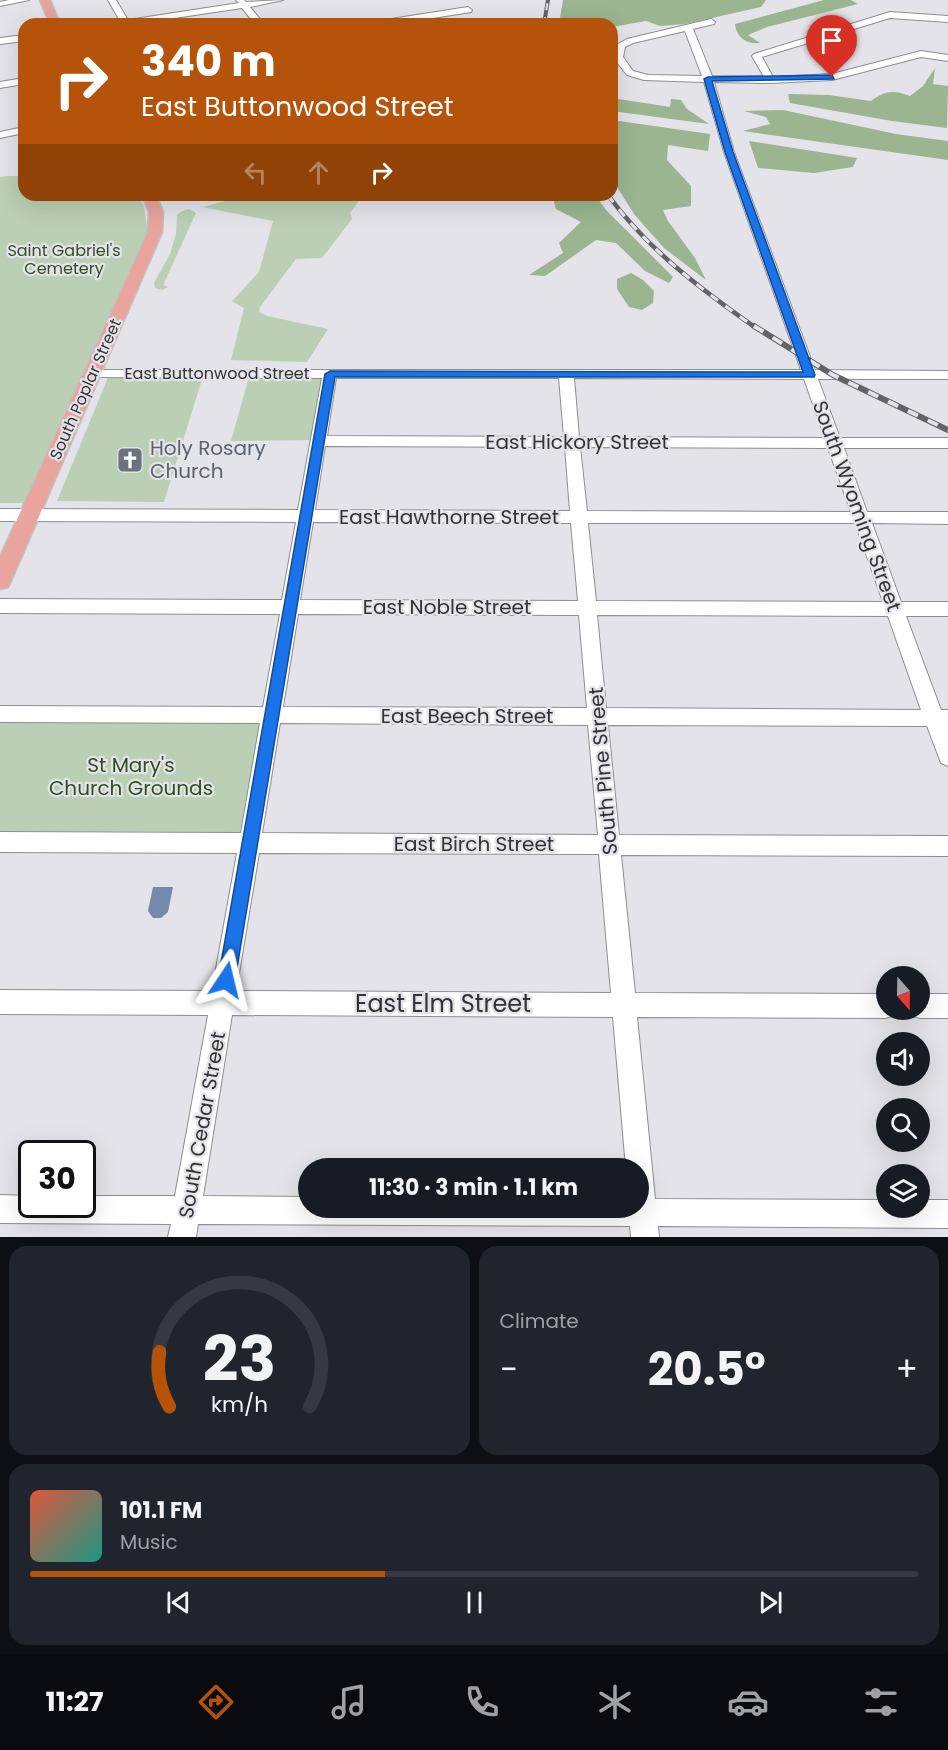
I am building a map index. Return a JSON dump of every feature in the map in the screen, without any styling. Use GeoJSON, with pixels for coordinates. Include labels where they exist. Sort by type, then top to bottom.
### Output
{"type":"FeatureCollection","features":[{"type":"Feature","properties":{"kind":"main road"},"geometry":{"type":"LineString","coordinates":[[45,0],[52,18]]}},
{"type":"Feature","properties":{"kind":"main road","name":"South Poplar Street"},"geometry":{"type":"LineString","coordinates":[[0,581],[155,232],[156,212],[151,201]]}},
{"type":"Feature","properties":{"kind":"street"},"geometry":{"type":"LineString","coordinates":[[0,4],[26,0]]}},
{"type":"Feature","properties":{"kind":"street"},"geometry":{"type":"LineString","coordinates":[[112,0],[120,18]]}},
{"type":"Feature","properties":{"kind":"street"},"geometry":{"type":"LineString","coordinates":[[157,18],[242,3],[279,0]]}},
{"type":"Feature","properties":{"kind":"street"},"geometry":{"type":"LineString","coordinates":[[414,18],[468,10],[455,0]]}},
{"type":"Feature","properties":{"kind":"street"},"geometry":{"type":"LineString","coordinates":[[242,3],[255,18]]}},
{"type":"Feature","properties":{"kind":"street"},"geometry":{"type":"LineString","coordinates":[[770,80],[757,56],[890,15],[948,19]]}},
{"type":"Feature","properties":{"kind":"street"},"geometry":{"type":"LineString","coordinates":[[711,22],[630,41],[621,46],[618,57],[630,73],[637,76],[673,80],[770,80],[832,77],[921,54],[948,58]]}},
{"type":"Feature","properties":{"kind":"street","name":"South Wyoming Street"},"geometry":{"type":"LineString","coordinates":[[688,27],[708,79],[729,152],[894,609],[941,718],[948,757]]}},
{"type":"Feature","properties":{"kind":"street"},"geometry":{"type":"LineString","coordinates":[[0,41],[18,39]]}},
{"type":"Feature","properties":{"kind":"street"},"geometry":{"type":"LineString","coordinates":[[0,85],[18,82]]}},
{"type":"Feature","properties":{"kind":"street"},"geometry":{"type":"LineString","coordinates":[[0,135],[18,131]]}},
{"type":"Feature","properties":{"kind":"street","name":"East Buttonwood Street"},"geometry":{"type":"LineString","coordinates":[[92,373],[948,375]]}},
{"type":"Feature","properties":{"kind":"street","name":"South Cedar Street"},"geometry":{"type":"LineString","coordinates":[[182,1237],[330,374]]}},
{"type":"Feature","properties":{"kind":"street","name":"South Pine Street"},"geometry":{"type":"LineString","coordinates":[[567,374],[638,1158]]}},
{"type":"Feature","properties":{"kind":"street","name":"East Hickory Street"},"geometry":{"type":"LineString","coordinates":[[319,441],[948,443]]}},
{"type":"Feature","properties":{"kind":"street","name":"East Hawthorne Street"},"geometry":{"type":"LineString","coordinates":[[0,515],[948,518]]}},
{"type":"Feature","properties":{"kind":"street","name":"East Noble Street"},"geometry":{"type":"LineString","coordinates":[[0,606],[948,609]]}},
{"type":"Feature","properties":{"kind":"street","name":"East Beech Street"},"geometry":{"type":"LineString","coordinates":[[0,714],[941,718]]}},
{"type":"Feature","properties":{"kind":"street","name":"East Birch Street"},"geometry":{"type":"LineString","coordinates":[[0,842],[948,846]]}},
{"type":"Feature","properties":{"kind":"street","name":"East Elm Street"},"geometry":{"type":"LineString","coordinates":[[0,1002],[876,1006]]}},
{"type":"Feature","properties":{"kind":"street"},"geometry":{"type":"LineString","coordinates":[[930,1006],[948,1006]]}},
{"type":"Feature","properties":{"kind":"street"},"geometry":{"type":"LineString","coordinates":[[0,1209],[187,1209],[644,1224],[948,1214]]}},
{"type":"Feature","properties":{"kind":"green space"},"geometry":{"type":"Polygon","coordinates":[[[563,0],[766,0],[761,7],[685,24],[660,26],[646,21],[618,26],[618,18],[560,18],[563,0]]]}},
{"type":"Feature","properties":{"kind":"green space"},"geometry":{"type":"Polygon","coordinates":[[[824,0],[851,0],[858,4],[767,27],[748,35],[760,43],[743,39],[736,29],[735,24],[824,0]]]}},
{"type":"Feature","properties":{"kind":"green space"},"geometry":{"type":"Polygon","coordinates":[[[935,68],[933,84],[948,86],[947,128],[790,103],[788,94],[829,95],[871,101],[890,92],[910,96],[923,86],[935,68]]]}},
{"type":"Feature","properties":{"kind":"green space"},"geometry":{"type":"Polygon","coordinates":[[[618,99],[670,107],[671,99],[681,100],[687,109],[709,124],[618,112],[618,99]]]}},
{"type":"Feature","properties":{"kind":"green space"},"geometry":{"type":"Polygon","coordinates":[[[783,110],[896,134],[948,141],[948,160],[743,131],[770,124],[766,117],[744,111],[783,110]]]}},
{"type":"Feature","properties":{"kind":"green space"},"geometry":{"type":"Polygon","coordinates":[[[618,121],[710,134],[708,151],[668,145],[667,160],[691,186],[691,206],[663,210],[668,221],[695,258],[706,280],[664,248],[634,214],[618,189],[618,121]]]}},
{"type":"Feature","properties":{"kind":"green space"},"geometry":{"type":"Polygon","coordinates":[[[749,141],[857,158],[853,167],[814,173],[758,168],[749,141]]]}},
{"type":"Feature","properties":{"kind":"green space","name":"Saint Gabriel's Cemetery"},"geometry":{"type":"Polygon","coordinates":[[[18,176],[18,201],[141,201],[144,206],[148,235],[24,503],[0,503],[0,177],[18,176]]]}},
{"type":"Feature","properties":{"kind":"green space"},"geometry":{"type":"Polygon","coordinates":[[[225,201],[359,201],[350,213],[352,219],[322,258],[296,259],[260,307],[259,312],[267,316],[328,329],[307,362],[231,360],[244,308],[232,301],[259,272],[273,221],[202,207],[225,201]]]}},
{"type":"Feature","properties":{"kind":"green space"},"geometry":{"type":"Polygon","coordinates":[[[554,201],[599,201],[673,277],[669,283],[645,271],[616,243],[596,240],[545,276],[529,275],[563,253],[559,243],[581,222],[556,209],[554,201]]]}},
{"type":"Feature","properties":{"kind":"green space"},"geometry":{"type":"Polygon","coordinates":[[[189,209],[196,213],[163,285],[168,287],[162,290],[155,288],[154,283],[170,254],[176,234],[177,215],[189,209]]]}},
{"type":"Feature","properties":{"kind":"green space"},"geometry":{"type":"Polygon","coordinates":[[[631,273],[643,280],[654,291],[653,303],[642,310],[629,307],[617,289],[617,279],[631,273]]]}},
{"type":"Feature","properties":{"kind":"green space"},"geometry":{"type":"Polygon","coordinates":[[[109,375],[203,376],[164,502],[57,501],[109,375]]]}},
{"type":"Feature","properties":{"kind":"green space"},"geometry":{"type":"Polygon","coordinates":[[[249,377],[326,377],[315,440],[231,441],[249,377]]]}},
{"type":"Feature","properties":{"kind":"green space","name":"St Mary's Church Grounds"},"geometry":{"type":"Polygon","coordinates":[[[0,721],[261,722],[240,832],[0,831],[0,721]]]}},
{"type":"Feature","properties":{"kind":"water"},"geometry":{"type":"Polygon","coordinates":[[[153,887],[173,887],[168,912],[161,918],[153,918],[148,911],[153,887]]]}},
{"type":"Feature","properties":{"kind":"railway"},"geometry":{"type":"LineString","coordinates":[[545,18],[548,0]]}},
{"type":"Feature","properties":{"kind":"railway"},"geometry":{"type":"LineString","coordinates":[[612,201],[640,233],[676,268],[756,328]]}},
{"type":"Feature","properties":{"kind":"railway"},"geometry":{"type":"LineString","coordinates":[[754,326],[833,375],[948,430]]}},
{"type":"Feature","properties":{"kind":"place","name":"Holy Rosary Church"},"geometry":{"type":"Point","coordinates":[130,460]}},
{"type":"Feature","properties":{"kind":"route"},"geometry":{"type":"LineString","coordinates":[[226,980],[330,374],[810,375],[729,152],[708,79],[770,80],[832,77]]}}]}
